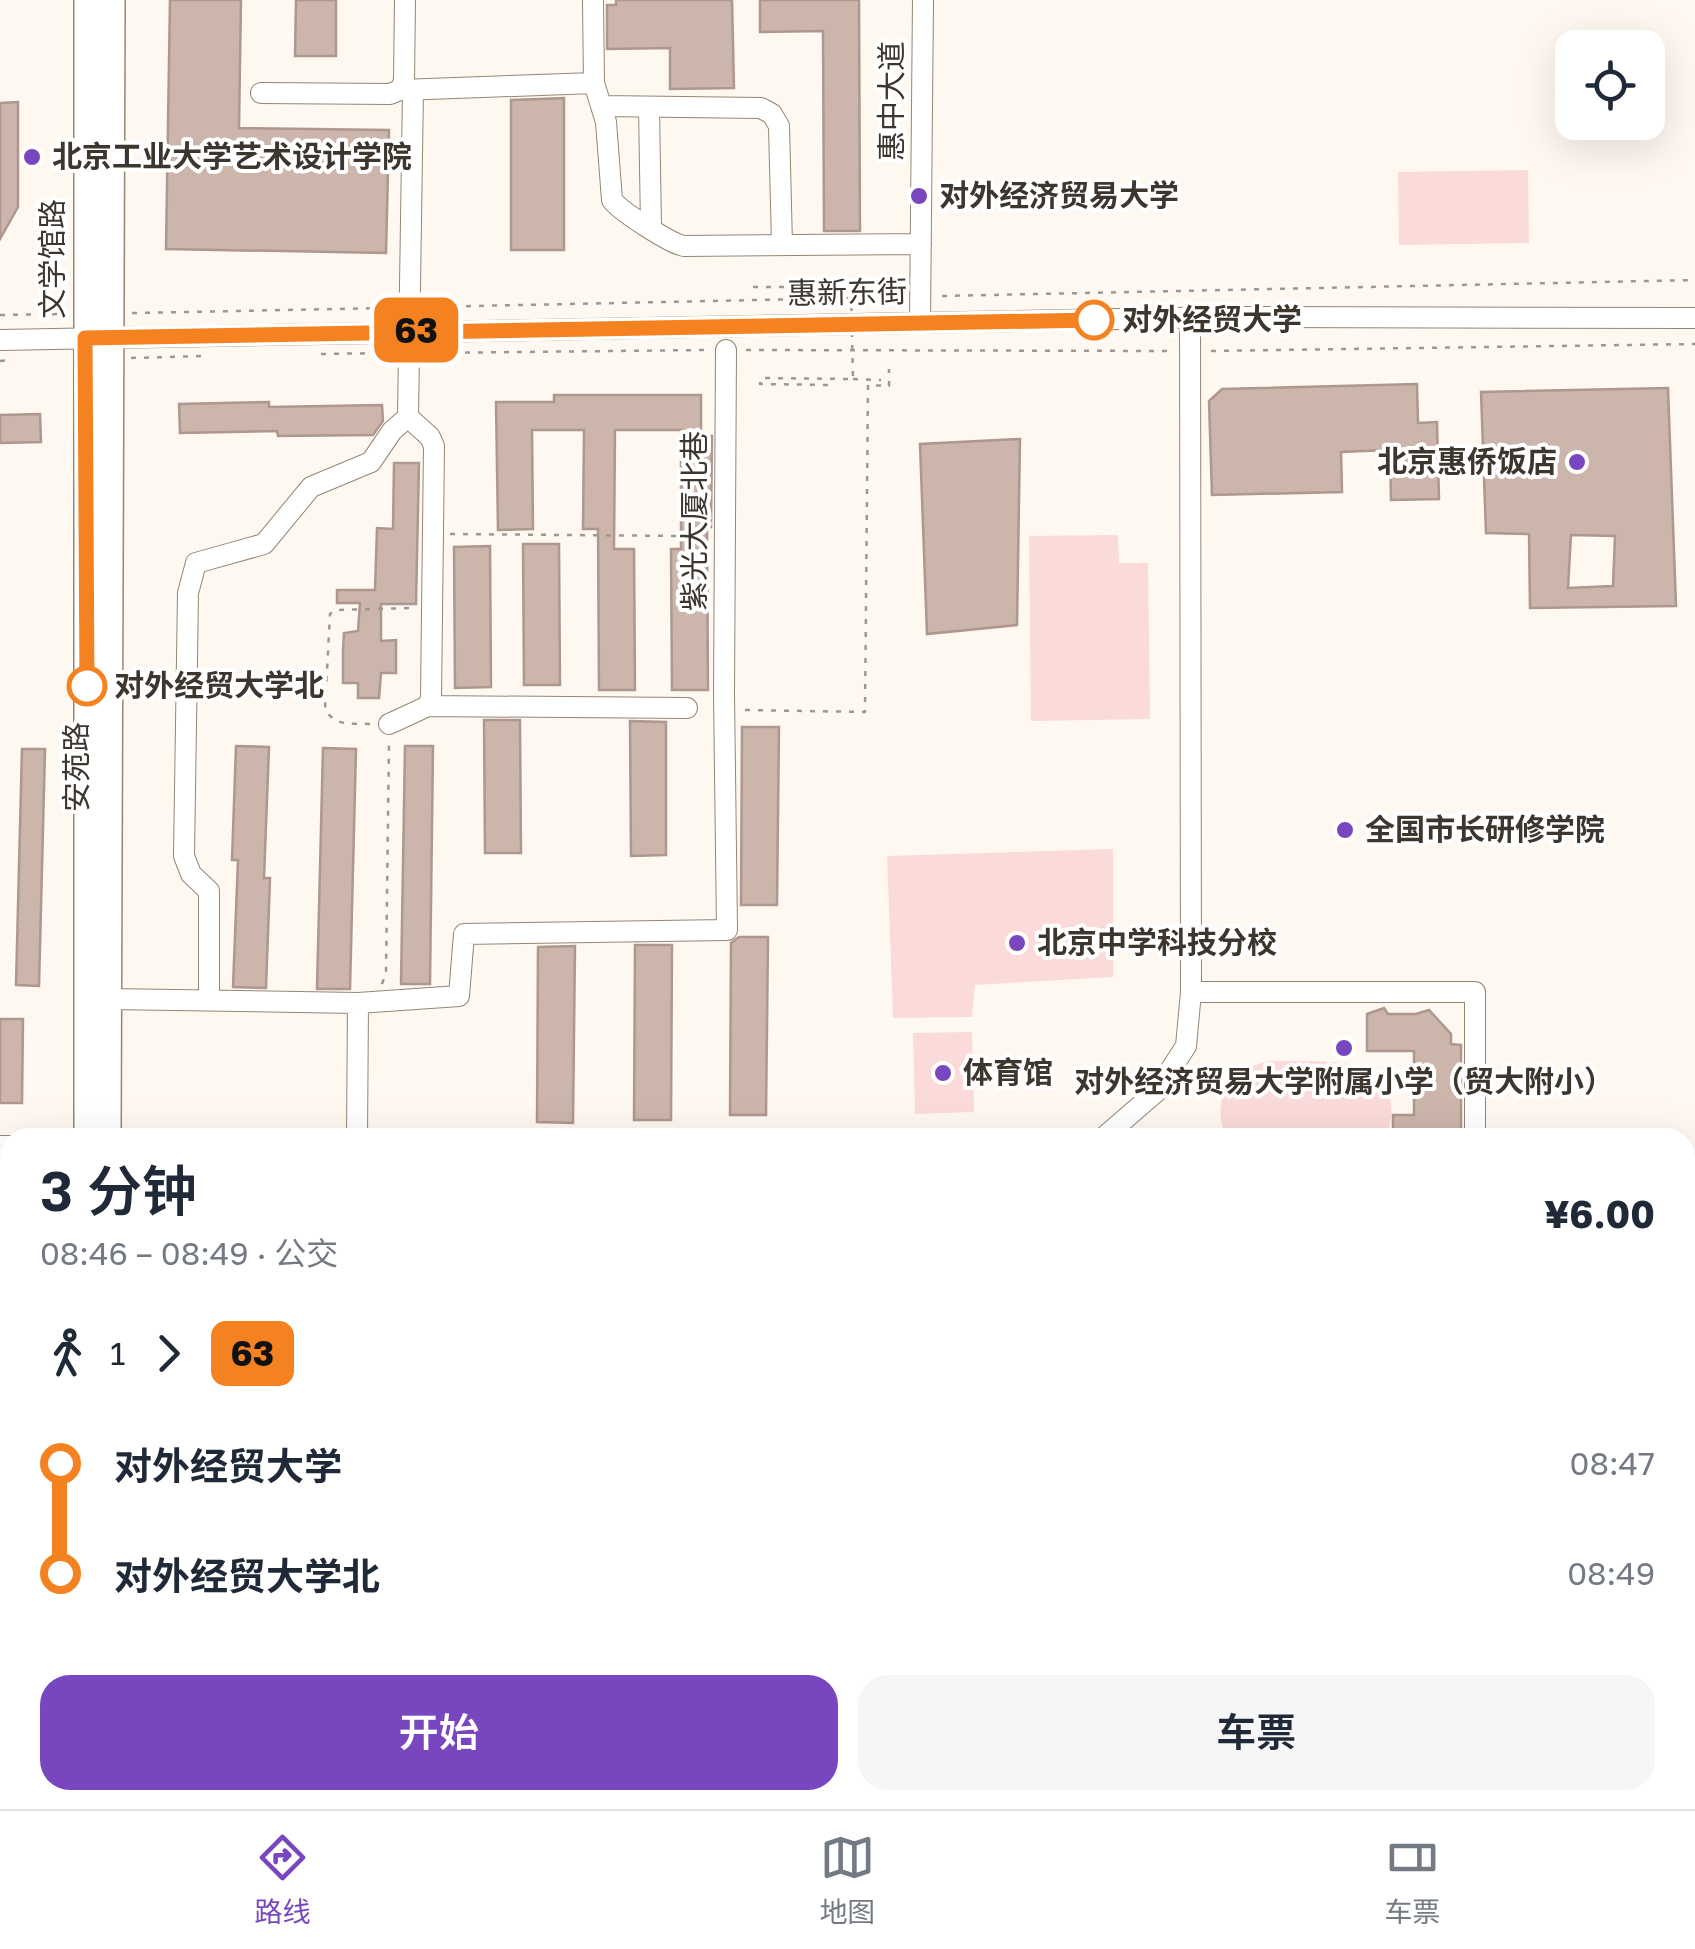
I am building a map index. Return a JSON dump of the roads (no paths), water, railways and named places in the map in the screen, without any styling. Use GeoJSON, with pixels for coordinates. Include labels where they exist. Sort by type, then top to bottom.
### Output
{"type":"FeatureCollection","features":[{"type":"Feature","properties":{"kind":"main road","name":"文学馆路"},"geometry":{"type":"LineString","coordinates":[[87,0],[101,332]]}},
{"type":"Feature","properties":{"kind":"main road","name":"文学馆路"},"geometry":{"type":"LineString","coordinates":[[101,332],[112,0]]}},
{"type":"Feature","properties":{"kind":"main road","name":"安苑路"},"geometry":{"type":"LineString","coordinates":[[101,332],[108,1128]]}},
{"type":"Feature","properties":{"kind":"main road","name":"安苑路"},"geometry":{"type":"LineString","coordinates":[[87,1128],[101,332]]}},
{"type":"Feature","properties":{"kind":"street"},"geometry":{"type":"LineString","coordinates":[[405,0],[408,417],[430,437],[434,446],[428,706]]}},
{"type":"Feature","properties":{"kind":"street"},"geometry":{"type":"LineString","coordinates":[[593,0],[594,83],[603,106],[612,200],[620,210],[651,226],[665,240],[684,246],[920,244]]}},
{"type":"Feature","properties":{"kind":"street","name":"惠中大道"},"geometry":{"type":"LineString","coordinates":[[920,322],[923,0]]}},
{"type":"Feature","properties":{"kind":"street"},"geometry":{"type":"LineString","coordinates":[[261,93],[390,94],[406,90],[594,83]]}},
{"type":"Feature","properties":{"kind":"street"},"geometry":{"type":"LineString","coordinates":[[603,106],[761,108],[772,114],[779,126],[782,245]]}},
{"type":"Feature","properties":{"kind":"street"},"geometry":{"type":"LineString","coordinates":[[649,107],[651,226]]}},
{"type":"Feature","properties":{"kind":"street","name":"惠新东街"},"geometry":{"type":"LineString","coordinates":[[0,340],[101,332],[1190,318],[1695,318]]}},
{"type":"Feature","properties":{"kind":"street"},"geometry":{"type":"LineString","coordinates":[[1115,1128],[1156,1092],[1186,1046],[1191,992],[1190,318]]}},
{"type":"Feature","properties":{"kind":"street","name":"紫光大厦北巷"},"geometry":{"type":"LineString","coordinates":[[358,1003],[459,996],[464,934],[727,930],[726,350]]}},
{"type":"Feature","properties":{"kind":"street"},"geometry":{"type":"LineString","coordinates":[[208,1000],[209,891],[191,874],[184,856],[188,593],[196,563],[264,544],[312,487],[371,462],[392,431],[408,417]]}},
{"type":"Feature","properties":{"kind":"street"},"geometry":{"type":"LineString","coordinates":[[389,724],[428,706],[687,708]]}},
{"type":"Feature","properties":{"kind":"street"},"geometry":{"type":"LineString","coordinates":[[1191,992],[1475,992],[1475,1128]]}},
{"type":"Feature","properties":{"kind":"street"},"geometry":{"type":"LineString","coordinates":[[108,998],[358,1003],[357,1128]]}},
{"type":"Feature","properties":{"kind":"place","name":"北京工业大学艺术设计学院"},"geometry":{"type":"Point","coordinates":[32,157]}},
{"type":"Feature","properties":{"kind":"place","name":"对外经济贸易大学"},"geometry":{"type":"Point","coordinates":[919,196]}},
{"type":"Feature","properties":{"kind":"place","name":"对外经贸大学"},"geometry":{"type":"Point","coordinates":[1094,320]}},
{"type":"Feature","properties":{"kind":"place","name":"北京惠侨饭店"},"geometry":{"type":"Point","coordinates":[1577,462]}},
{"type":"Feature","properties":{"kind":"place","name":"对外经贸大学北"},"geometry":{"type":"Point","coordinates":[87,686]}},
{"type":"Feature","properties":{"kind":"place","name":"全国市长研修学院"},"geometry":{"type":"Point","coordinates":[1345,830]}},
{"type":"Feature","properties":{"kind":"place","name":"北京中学科技分校"},"geometry":{"type":"Point","coordinates":[1017,943]}},
{"type":"Feature","properties":{"kind":"place","name":"对外经济贸易大学附属小学（贸大附小）"},"geometry":{"type":"Point","coordinates":[1344,1048]}},
{"type":"Feature","properties":{"kind":"place","name":"体育馆"},"geometry":{"type":"Point","coordinates":[943,1073]}}]}
